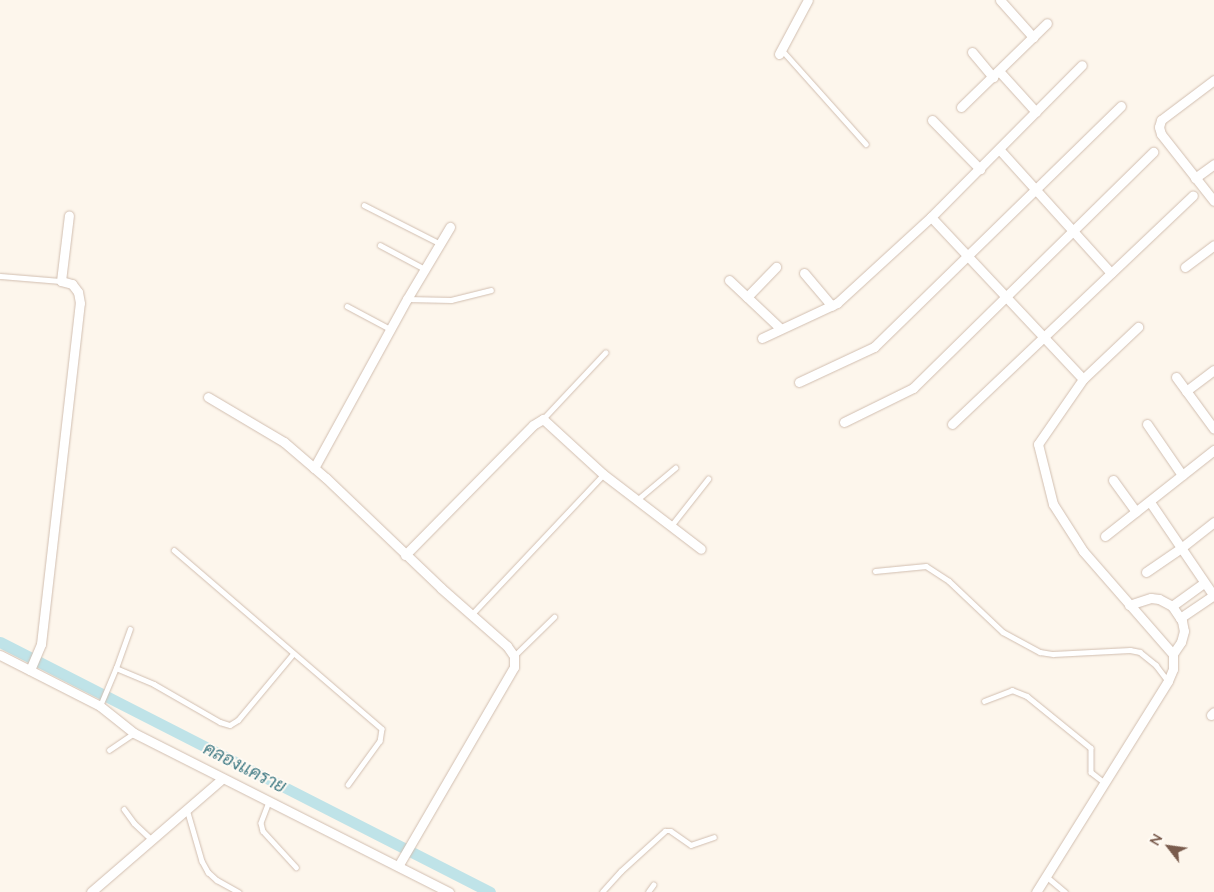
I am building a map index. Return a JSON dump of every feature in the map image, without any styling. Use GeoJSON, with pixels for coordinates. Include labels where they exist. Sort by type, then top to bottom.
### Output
{"type":"FeatureCollection","features":[{"type":"Feature","properties":{"kind":"street"},"geometry":{"type":"LineString","coordinates":[[780,51],[808,0]]}},
{"type":"Feature","properties":{"kind":"street"},"geometry":{"type":"LineString","coordinates":[[1000,0],[1033,37]]}},
{"type":"Feature","properties":{"kind":"street"},"geometry":{"type":"LineString","coordinates":[[960,107],[1047,24]]}},
{"type":"Feature","properties":{"kind":"street"},"geometry":{"type":"LineString","coordinates":[[972,52],[1036,112]]}},
{"type":"Feature","properties":{"kind":"street"},"geometry":{"type":"LineString","coordinates":[[762,338],[832,306],[931,217],[1082,65]]}},
{"type":"Feature","properties":{"kind":"street"},"geometry":{"type":"LineString","coordinates":[[1214,80],[1161,120],[1158,127],[1214,201]]}},
{"type":"Feature","properties":{"kind":"street"},"geometry":{"type":"LineString","coordinates":[[799,382],[874,347],[1121,106]]}},
{"type":"Feature","properties":{"kind":"street"},"geometry":{"type":"LineString","coordinates":[[932,120],[980,169]]}},
{"type":"Feature","properties":{"kind":"street"},"geometry":{"type":"LineString","coordinates":[[999,149],[1111,273]]}},
{"type":"Feature","properties":{"kind":"street"},"geometry":{"type":"LineString","coordinates":[[844,422],[913,388],[1152,152]]}},
{"type":"Feature","properties":{"kind":"street"},"geometry":{"type":"LineString","coordinates":[[1195,178],[1214,164]]}},
{"type":"Feature","properties":{"kind":"street"},"geometry":{"type":"LineString","coordinates":[[952,424],[1193,195]]}},
{"type":"Feature","properties":{"kind":"street"},"geometry":{"type":"LineString","coordinates":[[32,666],[41,644],[80,303],[78,292],[72,284],[61,281],[69,215]]}},
{"type":"Feature","properties":{"kind":"street"},"geometry":{"type":"LineString","coordinates":[[931,217],[1083,380]]}},
{"type":"Feature","properties":{"kind":"street"},"geometry":{"type":"LineString","coordinates":[[314,468],[407,299],[450,227]]}},
{"type":"Feature","properties":{"kind":"street"},"geometry":{"type":"LineString","coordinates":[[1185,267],[1214,245]]}},
{"type":"Feature","properties":{"kind":"street"},"geometry":{"type":"LineString","coordinates":[[747,296],[776,267]]}},
{"type":"Feature","properties":{"kind":"street"},"geometry":{"type":"LineString","coordinates":[[804,273],[832,306]]}},
{"type":"Feature","properties":{"kind":"street"},"geometry":{"type":"LineString","coordinates":[[729,280],[781,329]]}},
{"type":"Feature","properties":{"kind":"street"},"geometry":{"type":"LineString","coordinates":[[1138,327],[1083,380],[1038,444],[1053,504],[1083,551],[1173,654]]}},
{"type":"Feature","properties":{"kind":"street"},"geometry":{"type":"LineString","coordinates":[[1186,392],[1214,370]]}},
{"type":"Feature","properties":{"kind":"street"},"geometry":{"type":"LineString","coordinates":[[1176,377],[1214,429]]}},
{"type":"Feature","properties":{"kind":"street"},"geometry":{"type":"LineString","coordinates":[[208,397],[284,442],[405,555],[507,646],[514,656],[514,667],[398,866]]}},
{"type":"Feature","properties":{"kind":"street"},"geometry":{"type":"LineString","coordinates":[[405,555],[533,425],[543,419],[603,474],[701,549]]}},
{"type":"Feature","properties":{"kind":"street"},"geometry":{"type":"LineString","coordinates":[[1147,424],[1182,475]]}},
{"type":"Feature","properties":{"kind":"street"},"geometry":{"type":"LineString","coordinates":[[1104,536],[1150,502],[1214,450]]}},
{"type":"Feature","properties":{"kind":"street"},"geometry":{"type":"LineString","coordinates":[[1113,480],[1136,512]]}},
{"type":"Feature","properties":{"kind":"street"},"geometry":{"type":"LineString","coordinates":[[1150,502],[1214,596],[1180,618]]}},
{"type":"Feature","properties":{"kind":"street"},"geometry":{"type":"LineString","coordinates":[[1146,572],[1214,522]]}},
{"type":"Feature","properties":{"kind":"street"},"geometry":{"type":"LineString","coordinates":[[1172,606],[1204,583]]}},
{"type":"Feature","properties":{"kind":"street"},"geometry":{"type":"LineString","coordinates":[[1036,892],[1168,681],[1173,669],[1173,654],[1181,642],[1184,631],[1180,618],[1172,606],[1159,599],[1151,598],[1129,605]]}},
{"type":"Feature","properties":{"kind":"street"},"geometry":{"type":"LineString","coordinates":[[0,655],[32,666],[101,701],[134,733],[449,892]]}},
{"type":"Feature","properties":{"kind":"street"},"geometry":{"type":"LineString","coordinates":[[91,892],[222,779]]}},
{"type":"Feature","properties":{"kind":"lane"},"geometry":{"type":"LineString","coordinates":[[780,51],[866,144]]}},
{"type":"Feature","properties":{"kind":"lane"},"geometry":{"type":"LineString","coordinates":[[364,205],[441,244]]}},
{"type":"Feature","properties":{"kind":"lane"},"geometry":{"type":"LineString","coordinates":[[380,245],[425,269]]}},
{"type":"Feature","properties":{"kind":"lane"},"geometry":{"type":"LineString","coordinates":[[0,276],[61,281]]}},
{"type":"Feature","properties":{"kind":"lane"},"geometry":{"type":"LineString","coordinates":[[407,299],[451,300],[491,290]]}},
{"type":"Feature","properties":{"kind":"lane"},"geometry":{"type":"LineString","coordinates":[[348,306],[391,329]]}},
{"type":"Feature","properties":{"kind":"lane"},"geometry":{"type":"LineString","coordinates":[[543,419],[605,353]]}},
{"type":"Feature","properties":{"kind":"lane"},"geometry":{"type":"LineString","coordinates":[[637,500],[674,468]]}},
{"type":"Feature","properties":{"kind":"lane"},"geometry":{"type":"LineString","coordinates":[[472,614],[603,474]]}},
{"type":"Feature","properties":{"kind":"lane"},"geometry":{"type":"LineString","coordinates":[[671,526],[708,478]]}},
{"type":"Feature","properties":{"kind":"lane"},"geometry":{"type":"LineString","coordinates":[[174,550],[382,729],[380,741],[348,785]]}},
{"type":"Feature","properties":{"kind":"lane"},"geometry":{"type":"LineString","coordinates":[[875,571],[926,566],[949,581],[1003,632],[1040,652],[1053,654],[1130,650],[1140,652],[1156,665],[1168,681]]}},
{"type":"Feature","properties":{"kind":"lane"},"geometry":{"type":"LineString","coordinates":[[514,656],[554,617]]}},
{"type":"Feature","properties":{"kind":"lane"},"geometry":{"type":"LineString","coordinates":[[101,701],[112,678],[130,629]]}},
{"type":"Feature","properties":{"kind":"lane"},"geometry":{"type":"LineString","coordinates":[[116,668],[154,684],[230,725],[238,720],[293,654]]}},
{"type":"Feature","properties":{"kind":"lane"},"geometry":{"type":"LineString","coordinates":[[984,701],[1012,690],[1027,696],[1091,748],[1091,772],[1104,782]]}},
{"type":"Feature","properties":{"kind":"lane"},"geometry":{"type":"LineString","coordinates":[[109,750],[134,733]]}},
{"type":"Feature","properties":{"kind":"lane"},"geometry":{"type":"LineString","coordinates":[[270,801],[261,823],[263,831],[296,867]]}},
{"type":"Feature","properties":{"kind":"lane"},"geometry":{"type":"LineString","coordinates":[[124,809],[134,823],[152,840]]}},
{"type":"Feature","properties":{"kind":"lane"},"geometry":{"type":"LineString","coordinates":[[187,809],[205,867],[217,880],[239,892]]}},
{"type":"Feature","properties":{"kind":"lane"},"geometry":{"type":"LineString","coordinates":[[602,892],[621,871],[665,830],[671,831],[691,845],[714,837]]}},
{"type":"Feature","properties":{"kind":"lane"},"geometry":{"type":"LineString","coordinates":[[1046,876],[1064,892]]}},
{"type":"Feature","properties":{"kind":"lane"},"geometry":{"type":"LineString","coordinates":[[648,892],[653,885]]}},
{"type":"Feature","properties":{"kind":"waterway","name":"คลองเเคราย"},"geometry":{"type":"LineString","coordinates":[[0,642],[490,892]]}}]}
